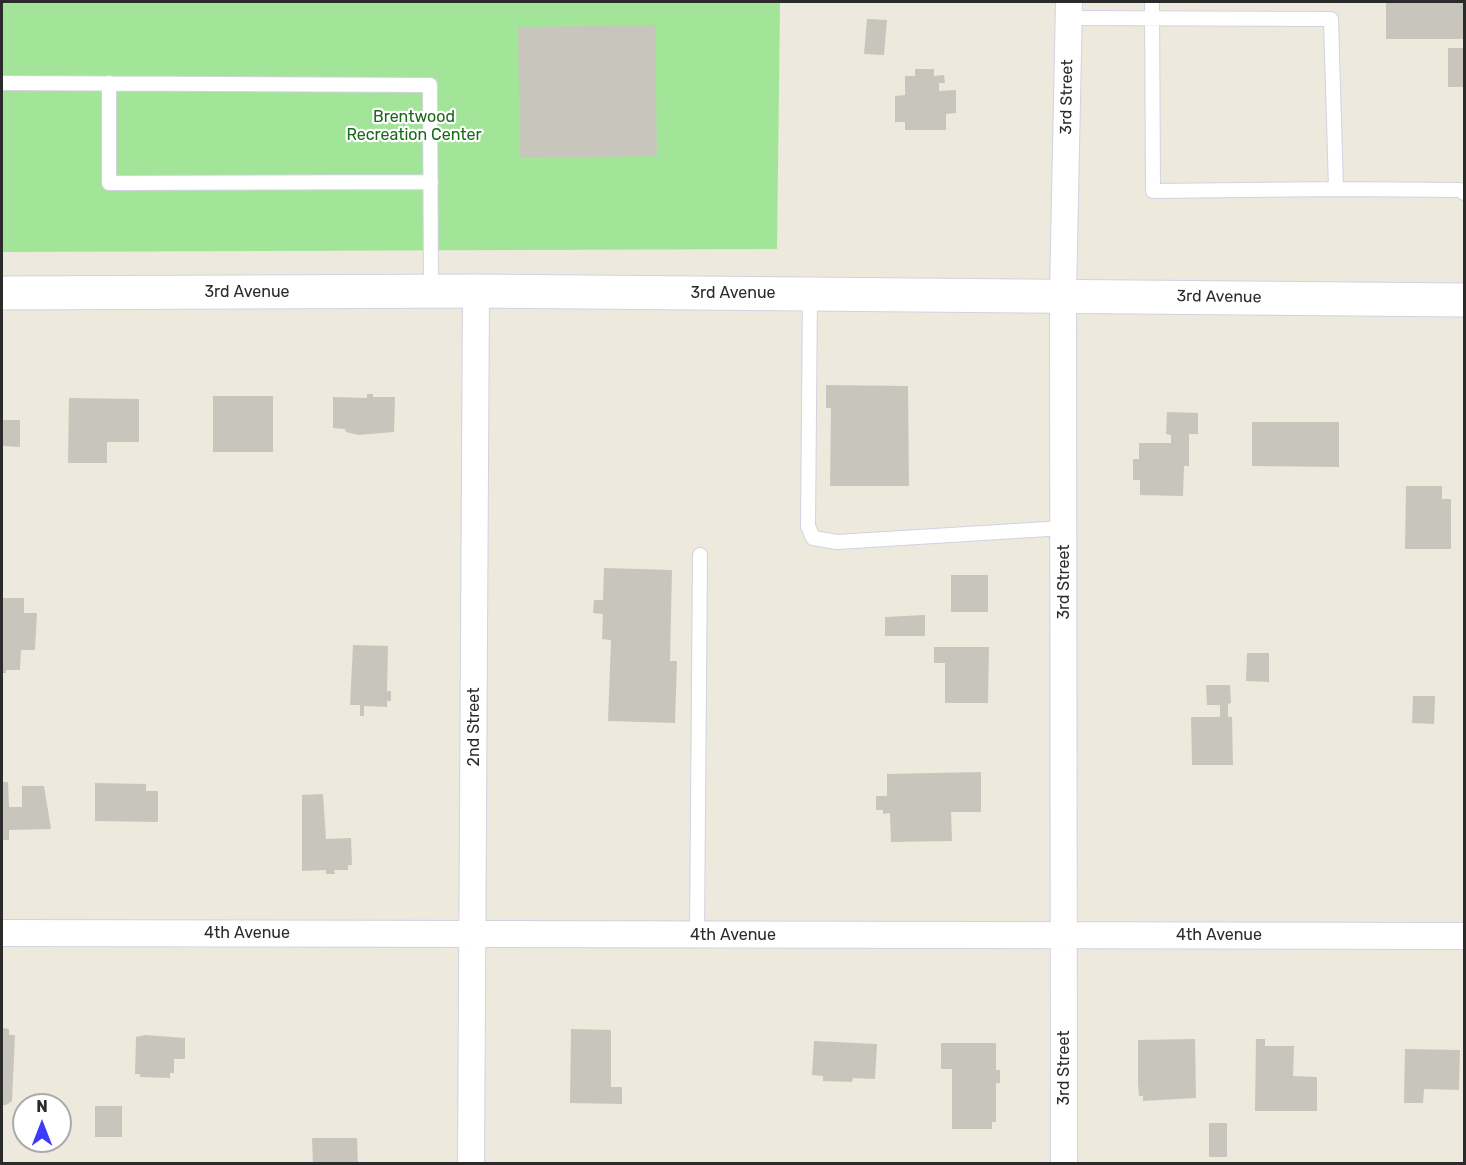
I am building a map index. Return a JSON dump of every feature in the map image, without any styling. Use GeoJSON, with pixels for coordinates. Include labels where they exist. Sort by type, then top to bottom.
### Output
{"type":"FeatureCollection","features":[{"type":"Feature","properties":{"kind":"street","name":"3rd Street"},"geometry":{"type":"LineString","coordinates":[[1064,1164],[1063,295],[1069,10]]}},
{"type":"Feature","properties":{"kind":"street","name":"3rd Avenue"},"geometry":{"type":"LineString","coordinates":[[2,292],[476,291],[1464,300]]}},
{"type":"Feature","properties":{"kind":"street","name":"2nd Street"},"geometry":{"type":"LineString","coordinates":[[471,1164],[476,291]]}},
{"type":"Feature","properties":{"kind":"street","name":"4th Avenue"},"geometry":{"type":"LineString","coordinates":[[2,933],[1464,936]]}},
{"type":"Feature","properties":{"kind":"lane"},"geometry":{"type":"LineString","coordinates":[[1152,2],[1153,191],[1336,189],[1460,190],[1464,193]]}},
{"type":"Feature","properties":{"kind":"lane"},"geometry":{"type":"LineString","coordinates":[[1069,10],[1152,18],[1331,20],[1336,189]]}},
{"type":"Feature","properties":{"kind":"lane"},"geometry":{"type":"LineString","coordinates":[[2,83],[430,85],[432,291]]}},
{"type":"Feature","properties":{"kind":"lane"},"geometry":{"type":"LineString","coordinates":[[109,83],[110,183],[431,182]]}},
{"type":"Feature","properties":{"kind":"lane"},"geometry":{"type":"LineString","coordinates":[[810,293],[808,526],[813,538],[837,543],[1064,528]]}},
{"type":"Feature","properties":{"kind":"lane"},"geometry":{"type":"LineString","coordinates":[[697,936],[700,555]]}},
{"type":"Feature","properties":{"kind":"green space","name":"Brentwood Recreation Center"},"geometry":{"type":"Polygon","coordinates":[[[2,2],[780,2],[777,249],[2,252],[2,2]]]}},
{"type":"Feature","properties":{"kind":"building"},"geometry":{"type":"Polygon","coordinates":[[[1386,2],[1464,2],[1464,39],[1386,39],[1386,2]]]}},
{"type":"Feature","properties":{"kind":"building"},"geometry":{"type":"Polygon","coordinates":[[[867,19],[887,20],[884,55],[864,54],[867,19]]]}},
{"type":"Feature","properties":{"kind":"building","name":"Brentwood Recreation Center"},"geometry":{"type":"Polygon","coordinates":[[[655,25],[657,156],[520,158],[518,27],[655,25]]]}},
{"type":"Feature","properties":{"kind":"building"},"geometry":{"type":"Polygon","coordinates":[[[1448,48],[1464,48],[1464,87],[1448,87],[1448,48]]]}},
{"type":"Feature","properties":{"kind":"building"},"geometry":{"type":"Polygon","coordinates":[[[915,69],[934,69],[934,76],[944,75],[945,83],[939,83],[939,91],[956,90],[956,113],[946,114],[946,130],[905,130],[905,122],[895,122],[895,96],[905,95],[905,76],[915,76],[915,69]]]}},
{"type":"Feature","properties":{"kind":"building"},"geometry":{"type":"Polygon","coordinates":[[[826,385],[908,386],[909,486],[830,486],[831,408],[826,408],[826,385]]]}},
{"type":"Feature","properties":{"kind":"building"},"geometry":{"type":"Polygon","coordinates":[[[367,394],[373,394],[373,397],[395,397],[394,432],[358,435],[346,432],[345,429],[333,428],[333,397],[367,398],[367,394]]]}},
{"type":"Feature","properties":{"kind":"building"},"geometry":{"type":"Polygon","coordinates":[[[213,396],[273,396],[273,452],[213,452],[213,396]]]}},
{"type":"Feature","properties":{"kind":"building"},"geometry":{"type":"Polygon","coordinates":[[[69,398],[139,399],[139,442],[107,442],[107,463],[68,463],[69,398]]]}},
{"type":"Feature","properties":{"kind":"building"},"geometry":{"type":"Polygon","coordinates":[[[1167,412],[1198,413],[1198,434],[1189,434],[1189,466],[1184,466],[1183,496],[1140,495],[1140,480],[1133,480],[1133,459],[1139,459],[1139,443],[1171,443],[1171,435],[1166,434],[1167,412]]]}},
{"type":"Feature","properties":{"kind":"building"},"geometry":{"type":"Polygon","coordinates":[[[2,420],[20,420],[20,447],[2,446],[2,420]]]}},
{"type":"Feature","properties":{"kind":"building"},"geometry":{"type":"Polygon","coordinates":[[[1252,422],[1339,422],[1339,467],[1252,466],[1252,422]]]}},
{"type":"Feature","properties":{"kind":"building"},"geometry":{"type":"Polygon","coordinates":[[[1406,486],[1442,486],[1442,499],[1451,499],[1451,549],[1405,549],[1406,486]]]}},
{"type":"Feature","properties":{"kind":"building"},"geometry":{"type":"Polygon","coordinates":[[[604,568],[672,570],[670,661],[677,661],[675,723],[608,721],[611,640],[602,639],[603,614],[593,613],[594,600],[603,600],[604,568]]]}},
{"type":"Feature","properties":{"kind":"building"},"geometry":{"type":"Polygon","coordinates":[[[951,575],[988,575],[988,612],[951,612],[951,575]]]}},
{"type":"Feature","properties":{"kind":"building"},"geometry":{"type":"Polygon","coordinates":[[[2,598],[24,598],[24,613],[37,613],[35,650],[21,650],[20,670],[6,670],[6,673],[2,673],[2,598]]]}},
{"type":"Feature","properties":{"kind":"building"},"geometry":{"type":"Polygon","coordinates":[[[925,615],[925,636],[885,636],[885,617],[925,615]]]}},
{"type":"Feature","properties":{"kind":"building"},"geometry":{"type":"Polygon","coordinates":[[[353,645],[388,646],[387,691],[391,691],[391,701],[387,701],[387,707],[364,706],[364,716],[360,716],[360,705],[350,705],[353,645]]]}},
{"type":"Feature","properties":{"kind":"building"},"geometry":{"type":"Polygon","coordinates":[[[934,647],[989,647],[988,703],[945,703],[945,663],[934,663],[934,647]]]}},
{"type":"Feature","properties":{"kind":"building"},"geometry":{"type":"Polygon","coordinates":[[[1247,653],[1269,653],[1269,682],[1246,681],[1247,653]]]}},
{"type":"Feature","properties":{"kind":"building"},"geometry":{"type":"Polygon","coordinates":[[[1206,685],[1230,685],[1231,703],[1228,704],[1228,717],[1232,717],[1233,765],[1192,765],[1191,717],[1220,717],[1220,705],[1207,705],[1206,685]]]}},
{"type":"Feature","properties":{"kind":"building"},"geometry":{"type":"Polygon","coordinates":[[[1413,696],[1435,696],[1434,724],[1412,723],[1413,696]]]}},
{"type":"Feature","properties":{"kind":"building"},"geometry":{"type":"Polygon","coordinates":[[[981,772],[981,812],[951,812],[952,841],[891,842],[890,813],[883,814],[883,810],[876,810],[876,796],[887,796],[887,774],[981,772]]]}},
{"type":"Feature","properties":{"kind":"building"},"geometry":{"type":"Polygon","coordinates":[[[2,782],[8,782],[9,807],[22,807],[22,786],[44,786],[51,829],[9,830],[9,840],[2,840],[2,782]]]}},
{"type":"Feature","properties":{"kind":"building"},"geometry":{"type":"Polygon","coordinates":[[[95,783],[146,784],[146,791],[158,791],[158,822],[95,821],[95,783]]]}},
{"type":"Feature","properties":{"kind":"building"},"geometry":{"type":"Polygon","coordinates":[[[323,794],[326,839],[351,838],[352,865],[348,865],[348,870],[334,870],[335,874],[326,874],[326,870],[302,871],[302,795],[323,794]]]}},
{"type":"Feature","properties":{"kind":"building"},"geometry":{"type":"Polygon","coordinates":[[[2,1028],[9,1029],[9,1035],[15,1035],[12,1101],[2,1105],[2,1028]]]}},
{"type":"Feature","properties":{"kind":"building"},"geometry":{"type":"Polygon","coordinates":[[[571,1029],[611,1030],[611,1087],[622,1087],[622,1104],[570,1103],[571,1029]]]}},
{"type":"Feature","properties":{"kind":"building"},"geometry":{"type":"Polygon","coordinates":[[[145,1035],[185,1038],[185,1059],[174,1059],[174,1073],[170,1073],[170,1078],[140,1077],[140,1074],[135,1074],[136,1037],[145,1035]]]}},
{"type":"Feature","properties":{"kind":"building"},"geometry":{"type":"Polygon","coordinates":[[[1195,1039],[1196,1098],[1143,1101],[1143,1096],[1139,1096],[1138,1040],[1195,1039]]]}},
{"type":"Feature","properties":{"kind":"building"},"geometry":{"type":"Polygon","coordinates":[[[1256,1039],[1265,1039],[1265,1046],[1294,1046],[1293,1076],[1317,1077],[1317,1111],[1255,1111],[1256,1039]]]}},
{"type":"Feature","properties":{"kind":"building"},"geometry":{"type":"Polygon","coordinates":[[[814,1041],[877,1044],[875,1079],[853,1078],[852,1082],[823,1081],[823,1076],[812,1075],[814,1041]]]}},
{"type":"Feature","properties":{"kind":"building"},"geometry":{"type":"Polygon","coordinates":[[[941,1043],[996,1043],[996,1070],[1000,1070],[1000,1083],[996,1083],[996,1122],[992,1122],[992,1129],[952,1129],[952,1069],[941,1069],[941,1043]]]}},
{"type":"Feature","properties":{"kind":"building"},"geometry":{"type":"Polygon","coordinates":[[[1405,1049],[1460,1050],[1459,1090],[1424,1089],[1423,1103],[1404,1103],[1405,1049]]]}},
{"type":"Feature","properties":{"kind":"building"},"geometry":{"type":"Polygon","coordinates":[[[95,1106],[122,1106],[122,1137],[95,1137],[95,1106]]]}},
{"type":"Feature","properties":{"kind":"building"},"geometry":{"type":"Polygon","coordinates":[[[1209,1123],[1227,1123],[1227,1157],[1209,1157],[1209,1123]]]}},
{"type":"Feature","properties":{"kind":"building"},"geometry":{"type":"Polygon","coordinates":[[[312,1138],[357,1138],[358,1164],[313,1164],[312,1138]]]}}]}
